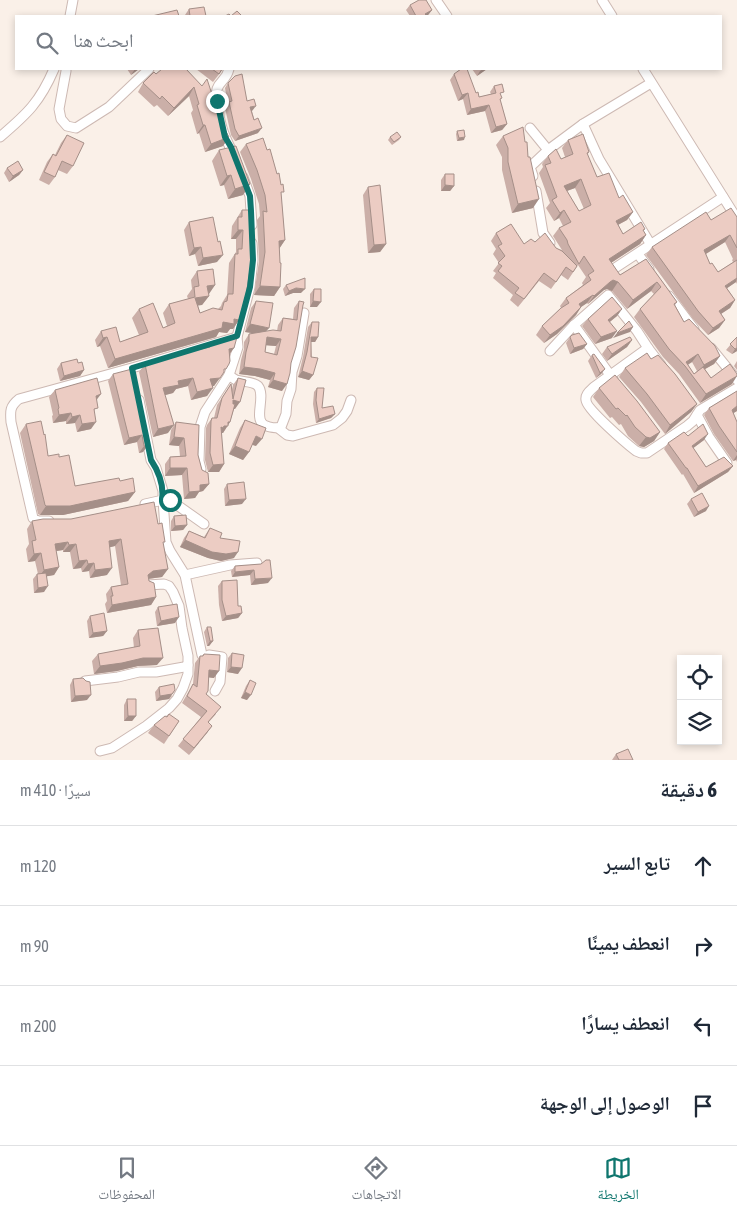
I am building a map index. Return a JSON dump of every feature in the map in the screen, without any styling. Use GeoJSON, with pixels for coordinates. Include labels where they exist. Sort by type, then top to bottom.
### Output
{"type":"FeatureCollection","features":[{"type":"Feature","properties":{"kind":"street"},"geometry":{"type":"LineString","coordinates":[[70,15],[73,0]]}},
{"type":"Feature","properties":{"kind":"street"},"geometry":{"type":"LineString","coordinates":[[436,0],[446,15]]}},
{"type":"Feature","properties":{"kind":"street"},"geometry":{"type":"LineString","coordinates":[[602,0],[611,15]]}},
{"type":"Feature","properties":{"kind":"street"},"geometry":{"type":"LineString","coordinates":[[0,137],[23,118],[38,100],[54,70]]}},
{"type":"Feature","properties":{"kind":"street"},"geometry":{"type":"LineString","coordinates":[[66,70],[59,109],[61,118],[67,126],[76,128],[109,107],[148,70]]}},
{"type":"Feature","properties":{"kind":"street"},"geometry":{"type":"LineString","coordinates":[[202,474],[199,461],[200,427],[206,412],[229,375],[238,347],[237,336],[250,287],[253,260],[250,196],[240,168],[225,137],[217,101],[216,92],[219,85],[226,78],[229,70]]}},
{"type":"Feature","properties":{"kind":"street"},"geometry":{"type":"LineString","coordinates":[[644,70],[737,219]]}},
{"type":"Feature","properties":{"kind":"street"},"geometry":{"type":"LineString","coordinates":[[556,252],[543,233],[530,167],[548,150],[583,124],[651,83]]}},
{"type":"Feature","properties":{"kind":"street"},"geometry":{"type":"LineString","coordinates":[[583,124],[599,159],[651,245]]}},
{"type":"Feature","properties":{"kind":"street"},"geometry":{"type":"LineString","coordinates":[[530,128],[548,150]]}},
{"type":"Feature","properties":{"kind":"street"},"geometry":{"type":"LineString","coordinates":[[612,270],[723,197]]}},
{"type":"Feature","properties":{"kind":"street"},"geometry":{"type":"LineString","coordinates":[[638,254],[654,277]]}},
{"type":"Feature","properties":{"kind":"street"},"geometry":{"type":"LineString","coordinates":[[666,292],[688,323],[737,380]]}},
{"type":"Feature","properties":{"kind":"street"},"geometry":{"type":"LineString","coordinates":[[550,352],[574,325],[608,295],[669,373]]}},
{"type":"Feature","properties":{"kind":"street"},"geometry":{"type":"LineString","coordinates":[[278,428],[283,424],[286,414],[304,313]]}},
{"type":"Feature","properties":{"kind":"street"},"geometry":{"type":"LineString","coordinates":[[574,325],[620,388]]}},
{"type":"Feature","properties":{"kind":"street"},"geometry":{"type":"LineString","coordinates":[[55,521],[38,521],[33,518],[11,422],[10,414],[13,404],[19,399],[133,372],[237,336]]}},
{"type":"Feature","properties":{"kind":"street"},"geometry":{"type":"LineString","coordinates":[[648,348],[588,392],[586,399],[588,405],[601,419],[636,451],[647,453],[660,438],[687,426],[693,421],[696,411],[737,388]]}},
{"type":"Feature","properties":{"kind":"street"},"geometry":{"type":"LineString","coordinates":[[229,375],[235,380],[256,385],[259,388],[261,396],[259,414],[263,424],[278,428],[294,436],[333,425],[342,418],[351,400]]}},
{"type":"Feature","properties":{"kind":"street"},"geometry":{"type":"LineString","coordinates":[[137,394],[151,460],[156,468],[163,491],[162,500],[166,542],[186,575],[202,655]]}},
{"type":"Feature","properties":{"kind":"street"},"geometry":{"type":"LineString","coordinates":[[696,411],[709,437],[727,463]]}},
{"type":"Feature","properties":{"kind":"street"},"geometry":{"type":"LineString","coordinates":[[133,506],[170,500],[204,524]]}},
{"type":"Feature","properties":{"kind":"street"},"geometry":{"type":"LineString","coordinates":[[186,575],[230,566],[257,563]]}},
{"type":"Feature","properties":{"kind":"street"},"geometry":{"type":"LineString","coordinates":[[100,751],[112,748],[169,708],[177,699],[188,674],[188,661],[179,606],[173,592],[169,586],[164,584],[148,586]]}},
{"type":"Feature","properties":{"kind":"street"},"geometry":{"type":"LineString","coordinates":[[85,681],[184,667],[188,661],[202,655],[212,655],[222,657],[220,682],[215,691]]}},
{"type":"Feature","properties":{"kind":"building"},"geometry":{"type":"Polygon","coordinates":[[[419,0],[426,0],[432,10],[426,15],[415,15],[410,5],[419,0]]]}},
{"type":"Feature","properties":{"kind":"building"},"geometry":{"type":"Polygon","coordinates":[[[204,7],[206,15],[190,15],[189,9],[204,7]]]}},
{"type":"Feature","properties":{"kind":"building"},"geometry":{"type":"Polygon","coordinates":[[[177,10],[179,15],[156,15],[177,10]]]}},
{"type":"Feature","properties":{"kind":"building"},"geometry":{"type":"Polygon","coordinates":[[[237,11],[241,15],[232,15],[237,11]]]}},
{"type":"Feature","properties":{"kind":"building"},"geometry":{"type":"Polygon","coordinates":[[[161,70],[187,70],[202,86],[207,79],[219,116],[221,115],[229,137],[211,144],[197,105],[199,104],[194,87],[174,108],[162,96],[160,99],[143,83],[154,72],[156,74],[161,70]]]}},
{"type":"Feature","properties":{"kind":"building"},"geometry":{"type":"Polygon","coordinates":[[[213,70],[221,70],[219,74],[213,70]]]}},
{"type":"Feature","properties":{"kind":"building"},"geometry":{"type":"Polygon","coordinates":[[[460,70],[467,70],[479,97],[496,93],[494,86],[502,84],[504,92],[500,93],[502,98],[500,99],[507,124],[496,127],[489,105],[471,109],[468,93],[462,95],[454,74],[460,70]]]}},
{"type":"Feature","properties":{"kind":"building"},"geometry":{"type":"Polygon","coordinates":[[[242,74],[247,101],[254,99],[256,106],[250,107],[254,120],[258,118],[262,128],[239,136],[235,129],[229,102],[232,101],[228,83],[235,76],[242,74]]]}},
{"type":"Feature","properties":{"kind":"building"},"geometry":{"type":"Polygon","coordinates":[[[523,127],[528,157],[530,157],[539,199],[518,204],[508,162],[508,148],[503,136],[523,127]]]}},
{"type":"Feature","properties":{"kind":"building"},"geometry":{"type":"Polygon","coordinates":[[[464,130],[465,137],[459,138],[457,131],[464,130]]]}},
{"type":"Feature","properties":{"kind":"building"},"geometry":{"type":"Polygon","coordinates":[[[397,132],[401,137],[394,142],[390,137],[397,132]]]}},
{"type":"Feature","properties":{"kind":"building"},"geometry":{"type":"Polygon","coordinates":[[[583,134],[589,152],[587,153],[597,177],[609,173],[619,198],[623,195],[633,212],[616,221],[623,234],[641,222],[645,229],[643,230],[646,235],[609,259],[620,275],[646,259],[677,302],[674,304],[684,322],[689,319],[715,346],[720,356],[704,365],[698,354],[686,362],[694,374],[703,367],[711,378],[730,364],[737,376],[706,394],[685,366],[669,349],[640,309],[661,287],[657,282],[633,300],[618,282],[613,280],[594,296],[579,304],[581,307],[563,326],[550,335],[542,326],[569,303],[566,298],[591,280],[588,275],[594,271],[584,256],[579,264],[559,228],[571,222],[564,210],[560,213],[552,200],[557,197],[545,165],[551,163],[548,156],[556,149],[561,159],[573,154],[568,140],[583,134]],[[581,179],[564,186],[579,211],[591,205],[581,179]]]}},
{"type":"Feature","properties":{"kind":"building"},"geometry":{"type":"Polygon","coordinates":[[[67,135],[84,143],[73,166],[62,161],[55,177],[44,172],[53,154],[56,156],[67,135]]]}},
{"type":"Feature","properties":{"kind":"building"},"geometry":{"type":"Polygon","coordinates":[[[263,138],[267,150],[270,149],[277,174],[279,173],[281,185],[283,184],[284,192],[281,192],[285,240],[279,241],[281,263],[280,287],[260,286],[265,252],[263,211],[267,212],[265,195],[246,144],[263,138]]]}},
{"type":"Feature","properties":{"kind":"building"},"geometry":{"type":"Polygon","coordinates":[[[236,146],[250,184],[235,189],[231,175],[227,176],[219,150],[236,146]]]}},
{"type":"Feature","properties":{"kind":"building"},"geometry":{"type":"Polygon","coordinates":[[[18,161],[23,170],[13,176],[7,168],[18,161]]]}},
{"type":"Feature","properties":{"kind":"building"},"geometry":{"type":"Polygon","coordinates":[[[445,174],[454,174],[454,186],[445,185],[445,174]]]}},
{"type":"Feature","properties":{"kind":"building"},"geometry":{"type":"Polygon","coordinates":[[[380,185],[386,244],[374,245],[368,187],[380,185]]]}},
{"type":"Feature","properties":{"kind":"building"},"geometry":{"type":"Polygon","coordinates":[[[731,208],[737,217],[737,248],[730,235],[704,250],[710,264],[712,263],[718,272],[737,260],[737,278],[725,286],[735,300],[719,311],[725,320],[713,328],[698,311],[652,247],[706,212],[711,220],[731,208]]]}},
{"type":"Feature","properties":{"kind":"building"},"geometry":{"type":"Polygon","coordinates":[[[242,210],[251,210],[253,251],[246,295],[239,320],[234,319],[234,324],[223,322],[222,328],[115,359],[107,337],[103,338],[101,331],[116,327],[120,342],[148,332],[139,309],[153,303],[163,328],[175,323],[169,304],[195,297],[194,287],[199,286],[197,271],[213,269],[215,285],[207,286],[209,296],[195,298],[200,313],[213,308],[222,310],[224,302],[227,301],[228,294],[233,294],[235,254],[238,254],[238,249],[242,249],[243,230],[238,230],[238,217],[242,217],[242,210]]]}},
{"type":"Feature","properties":{"kind":"building"},"geometry":{"type":"Polygon","coordinates":[[[213,217],[218,242],[220,241],[223,255],[203,258],[201,247],[194,248],[189,222],[213,217]]]}},
{"type":"Feature","properties":{"kind":"building"},"geometry":{"type":"Polygon","coordinates":[[[511,224],[524,244],[531,239],[535,242],[545,233],[556,248],[562,251],[577,266],[573,272],[566,267],[556,282],[544,273],[524,299],[515,293],[519,288],[498,271],[502,266],[498,263],[505,256],[498,246],[502,244],[496,233],[511,224]]]}},
{"type":"Feature","properties":{"kind":"building"},"geometry":{"type":"Polygon","coordinates":[[[305,278],[305,289],[296,288],[289,291],[286,285],[305,278]]]}},
{"type":"Feature","properties":{"kind":"building"},"geometry":{"type":"Polygon","coordinates":[[[314,289],[321,289],[321,302],[313,301],[314,289]]]}},
{"type":"Feature","properties":{"kind":"building"},"geometry":{"type":"Polygon","coordinates":[[[612,297],[622,309],[608,320],[617,331],[601,337],[588,319],[612,297]]]}},
{"type":"Feature","properties":{"kind":"building"},"geometry":{"type":"Polygon","coordinates":[[[256,301],[273,303],[269,328],[250,324],[256,301]]]}},
{"type":"Feature","properties":{"kind":"building"},"geometry":{"type":"Polygon","coordinates":[[[299,301],[304,302],[287,384],[273,380],[275,373],[244,367],[249,334],[273,330],[281,331],[283,318],[297,320],[299,301]],[[267,337],[265,352],[277,355],[281,339],[267,337]]]}},
{"type":"Feature","properties":{"kind":"building"},"geometry":{"type":"Polygon","coordinates":[[[629,321],[633,327],[617,333],[629,321]]]}},
{"type":"Feature","properties":{"kind":"building"},"geometry":{"type":"Polygon","coordinates":[[[312,322],[319,322],[318,337],[311,337],[311,357],[318,358],[313,375],[302,371],[312,322]]]}},
{"type":"Feature","properties":{"kind":"building"},"geometry":{"type":"Polygon","coordinates":[[[579,333],[587,344],[574,348],[570,337],[579,333]]]}},
{"type":"Feature","properties":{"kind":"building"},"geometry":{"type":"Polygon","coordinates":[[[237,337],[234,348],[229,349],[230,361],[226,369],[224,369],[220,378],[210,379],[213,388],[197,392],[193,378],[178,381],[179,385],[163,388],[174,425],[158,429],[145,364],[192,350],[210,347],[209,345],[237,337]]]}},
{"type":"Feature","properties":{"kind":"building"},"geometry":{"type":"Polygon","coordinates":[[[630,337],[632,340],[612,354],[607,347],[630,337]]]}},
{"type":"Feature","properties":{"kind":"building"},"geometry":{"type":"Polygon","coordinates":[[[737,337],[737,348],[735,349],[730,344],[737,337]]]}},
{"type":"Feature","properties":{"kind":"building"},"geometry":{"type":"Polygon","coordinates":[[[647,353],[651,359],[658,355],[697,404],[670,425],[625,368],[647,353]]]}},
{"type":"Feature","properties":{"kind":"building"},"geometry":{"type":"Polygon","coordinates":[[[594,354],[605,369],[600,373],[592,355],[594,354]]]}},
{"type":"Feature","properties":{"kind":"building"},"geometry":{"type":"Polygon","coordinates":[[[77,359],[78,363],[82,362],[84,370],[64,376],[61,363],[77,359]]]}},
{"type":"Feature","properties":{"kind":"building"},"geometry":{"type":"Polygon","coordinates":[[[132,369],[148,445],[144,446],[142,435],[129,438],[113,374],[132,369]]]}},
{"type":"Feature","properties":{"kind":"building"},"geometry":{"type":"Polygon","coordinates":[[[615,375],[660,432],[650,438],[646,437],[635,427],[627,415],[618,408],[616,409],[599,388],[615,375]]]}},
{"type":"Feature","properties":{"kind":"building"},"geometry":{"type":"Polygon","coordinates":[[[97,378],[101,394],[96,396],[98,408],[94,409],[96,422],[82,424],[80,415],[72,417],[71,413],[59,415],[55,390],[97,378]]]}},
{"type":"Feature","properties":{"kind":"building"},"geometry":{"type":"Polygon","coordinates":[[[238,378],[246,380],[240,402],[233,400],[233,404],[235,404],[230,422],[228,422],[228,426],[221,427],[224,464],[213,465],[210,453],[211,421],[212,418],[217,418],[222,398],[231,384],[233,399],[238,378]]]}},
{"type":"Feature","properties":{"kind":"building"},"geometry":{"type":"Polygon","coordinates":[[[317,388],[324,388],[322,408],[333,406],[335,414],[319,419],[316,400],[317,388]]]}},
{"type":"Feature","properties":{"kind":"building"},"geometry":{"type":"Polygon","coordinates":[[[737,391],[737,406],[732,410],[737,422],[737,452],[709,408],[737,391]]]}},
{"type":"Feature","properties":{"kind":"building"},"geometry":{"type":"Polygon","coordinates":[[[245,420],[266,428],[262,439],[256,436],[249,452],[235,446],[245,420]]]}},
{"type":"Feature","properties":{"kind":"building"},"geometry":{"type":"Polygon","coordinates":[[[41,421],[48,456],[59,454],[59,457],[69,455],[75,486],[119,478],[120,481],[133,478],[135,492],[70,506],[46,506],[26,424],[41,421]]]}},
{"type":"Feature","properties":{"kind":"building"},"geometry":{"type":"Polygon","coordinates":[[[176,422],[199,425],[198,455],[202,470],[208,473],[209,484],[200,485],[200,491],[189,492],[187,468],[170,468],[170,457],[186,456],[184,438],[174,437],[176,422]]]}},
{"type":"Feature","properties":{"kind":"building"},"geometry":{"type":"Polygon","coordinates":[[[703,424],[708,434],[692,446],[706,467],[724,457],[733,466],[698,486],[668,443],[684,432],[688,436],[703,424]]]}},
{"type":"Feature","properties":{"kind":"building"},"geometry":{"type":"Polygon","coordinates":[[[244,482],[246,499],[229,500],[227,484],[244,482]]]}},
{"type":"Feature","properties":{"kind":"building"},"geometry":{"type":"Polygon","coordinates":[[[702,493],[709,506],[698,512],[691,499],[702,493]]]}},
{"type":"Feature","properties":{"kind":"building"},"geometry":{"type":"Polygon","coordinates":[[[154,502],[158,524],[162,523],[168,569],[153,571],[148,575],[149,581],[154,583],[156,597],[112,605],[111,587],[128,584],[121,539],[109,541],[112,568],[95,570],[94,563],[88,564],[87,560],[79,561],[76,544],[69,545],[68,542],[55,544],[59,567],[44,570],[41,553],[34,554],[32,541],[36,540],[32,521],[71,519],[154,502]]]}},
{"type":"Feature","properties":{"kind":"building"},"geometry":{"type":"Polygon","coordinates":[[[186,515],[187,525],[175,526],[174,516],[186,515]]]}},
{"type":"Feature","properties":{"kind":"building"},"geometry":{"type":"Polygon","coordinates":[[[210,528],[222,533],[220,538],[240,541],[238,552],[226,554],[212,552],[185,540],[189,531],[205,538],[210,528]]]}},
{"type":"Feature","properties":{"kind":"building"},"geometry":{"type":"Polygon","coordinates":[[[266,560],[270,560],[272,578],[255,579],[254,570],[235,572],[235,566],[261,564],[266,560]]]}},
{"type":"Feature","properties":{"kind":"building"},"geometry":{"type":"Polygon","coordinates":[[[46,573],[48,586],[38,588],[37,574],[46,573]]]}},
{"type":"Feature","properties":{"kind":"building"},"geometry":{"type":"Polygon","coordinates":[[[237,580],[238,606],[241,606],[242,613],[226,616],[222,600],[222,581],[237,580]]]}},
{"type":"Feature","properties":{"kind":"building"},"geometry":{"type":"Polygon","coordinates":[[[177,604],[179,617],[161,621],[158,607],[177,604]]]}},
{"type":"Feature","properties":{"kind":"building"},"geometry":{"type":"Polygon","coordinates":[[[104,613],[107,631],[93,633],[90,616],[104,613]]]}},
{"type":"Feature","properties":{"kind":"building"},"geometry":{"type":"Polygon","coordinates":[[[207,627],[211,627],[213,641],[210,641],[207,627]]]}},
{"type":"Feature","properties":{"kind":"building"},"geometry":{"type":"Polygon","coordinates":[[[158,628],[163,658],[143,658],[100,666],[98,654],[140,646],[138,630],[158,628]]]}},
{"type":"Feature","properties":{"kind":"building"},"geometry":{"type":"Polygon","coordinates":[[[232,653],[244,655],[242,668],[231,667],[232,653]]]}},
{"type":"Feature","properties":{"kind":"building"},"geometry":{"type":"Polygon","coordinates":[[[204,654],[220,655],[219,671],[209,670],[208,691],[206,694],[221,707],[208,722],[212,726],[194,748],[183,739],[207,711],[187,696],[193,684],[197,687],[200,656],[204,654]]]}},
{"type":"Feature","properties":{"kind":"building"},"geometry":{"type":"Polygon","coordinates":[[[83,678],[90,682],[91,695],[75,696],[73,679],[83,678]]]}},
{"type":"Feature","properties":{"kind":"building"},"geometry":{"type":"Polygon","coordinates":[[[250,680],[256,683],[251,695],[245,692],[250,680]]]}},
{"type":"Feature","properties":{"kind":"building"},"geometry":{"type":"Polygon","coordinates":[[[174,684],[175,690],[172,694],[160,696],[159,687],[174,684]]]}},
{"type":"Feature","properties":{"kind":"building"},"geometry":{"type":"Polygon","coordinates":[[[127,699],[136,699],[136,716],[128,716],[127,699]]]}},
{"type":"Feature","properties":{"kind":"building"},"geometry":{"type":"Polygon","coordinates":[[[169,714],[179,721],[169,736],[154,725],[169,714]]]}},
{"type":"Feature","properties":{"kind":"building"},"geometry":{"type":"Polygon","coordinates":[[[628,749],[633,760],[619,760],[616,754],[628,749]]]}},
{"type":"Feature","properties":{"kind":"route"},"geometry":{"type":"LineString","coordinates":[[170,500],[162,500],[163,491],[156,468],[151,460],[132,368],[237,336],[250,287],[253,260],[250,196],[231,147],[225,137],[217,101]]}}]}
